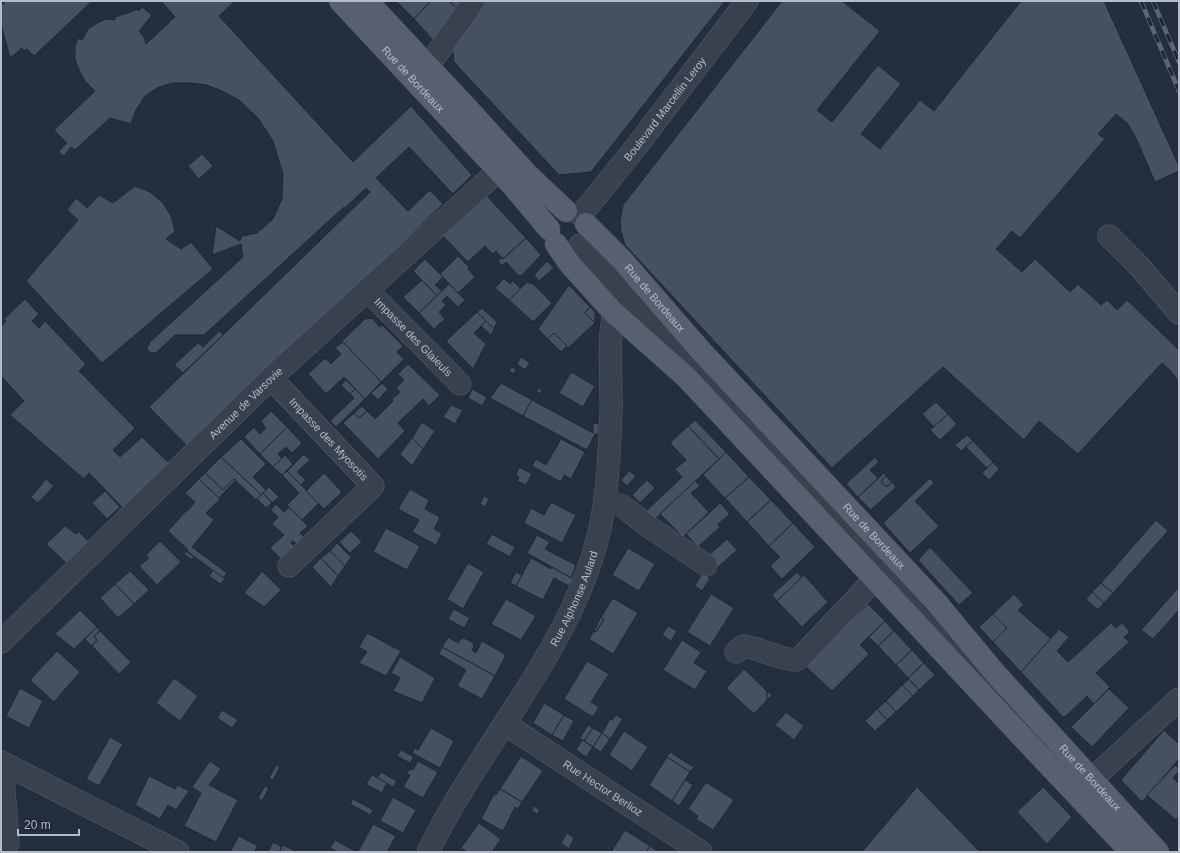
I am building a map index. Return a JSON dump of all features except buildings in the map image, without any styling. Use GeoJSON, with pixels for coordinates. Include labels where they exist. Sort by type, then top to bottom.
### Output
{"type":"FeatureCollection","features":[{"type":"Feature","properties":{"kind":"main road","name":"Rue de Bordeaux"},"geometry":{"type":"LineString","coordinates":[[340,1],[498,171],[552,237],[569,263],[614,313],[686,377],[875,569],[1131,852]]}},
{"type":"Feature","properties":{"kind":"main road","name":"Rue de Bordeaux"},"geometry":{"type":"LineString","coordinates":[[367,1],[526,173],[578,217],[622,260],[701,351],[936,602],[995,673],[1158,852]]}},
{"type":"Feature","properties":{"kind":"main road"},"geometry":{"type":"LineString","coordinates":[[559,213],[578,217],[587,235],[580,245],[575,248],[562,248],[552,237],[551,222],[559,213]]}},
{"type":"Feature","properties":{"kind":"street"},"geometry":{"type":"LineString","coordinates":[[428,66],[474,1]]}},
{"type":"Feature","properties":{"kind":"street","name":"Boulevard Marcellin Leroy"},"geometry":{"type":"LineString","coordinates":[[578,217],[636,147],[747,1]]}},
{"type":"Feature","properties":{"kind":"street","name":"Avenue de Varsovie"},"geometry":{"type":"LineString","coordinates":[[1,642],[270,378],[498,171]]}},
{"type":"Feature","properties":{"kind":"street"},"geometry":{"type":"LineString","coordinates":[[1109,236],[1140,267],[1179,313]]}},
{"type":"Feature","properties":{"kind":"street"},"geometry":{"type":"LineString","coordinates":[[580,245],[602,270],[694,363],[875,569],[991,687],[1145,852]]}},
{"type":"Feature","properties":{"kind":"street","name":"Impasse des Glaieuls"},"geometry":{"type":"LineString","coordinates":[[367,290],[460,384]]}},
{"type":"Feature","properties":{"kind":"street","name":"Rue Alphonse Aulard"},"geometry":{"type":"LineString","coordinates":[[428,852],[458,799],[553,645],[570,612],[584,579],[596,544],[606,501],[611,399],[611,332],[614,313]]}},
{"type":"Feature","properties":{"kind":"street","name":"Impasse des Myosotis"},"geometry":{"type":"LineString","coordinates":[[270,378],[373,486],[289,566]]}},
{"type":"Feature","properties":{"kind":"street"},"geometry":{"type":"LineString","coordinates":[[606,501],[620,505],[649,527],[706,565]]}},
{"type":"Feature","properties":{"kind":"street"},"geometry":{"type":"LineString","coordinates":[[875,569],[911,575]]}},
{"type":"Feature","properties":{"kind":"street"},"geometry":{"type":"LineString","coordinates":[[736,652],[743,646],[788,660],[796,660],[802,656],[875,569]]}},
{"type":"Feature","properties":{"kind":"street"},"geometry":{"type":"LineString","coordinates":[[1091,780],[1179,699]]}},
{"type":"Feature","properties":{"kind":"street","name":"Rue Hector Berlioz"},"geometry":{"type":"LineString","coordinates":[[505,724],[701,852]]}},
{"type":"Feature","properties":{"kind":"street"},"geometry":{"type":"LineString","coordinates":[[1,762],[170,850]]}},
{"type":"Feature","properties":{"kind":"street"},"geometry":{"type":"LineString","coordinates":[[1,762],[8,843],[4,852]]}},
{"type":"Feature","properties":{"kind":"railway"},"geometry":{"type":"LineString","coordinates":[[1141,1],[1179,91]]}},
{"type":"Feature","properties":{"kind":"railway"},"geometry":{"type":"LineString","coordinates":[[1153,1],[1179,62]]}}]}
